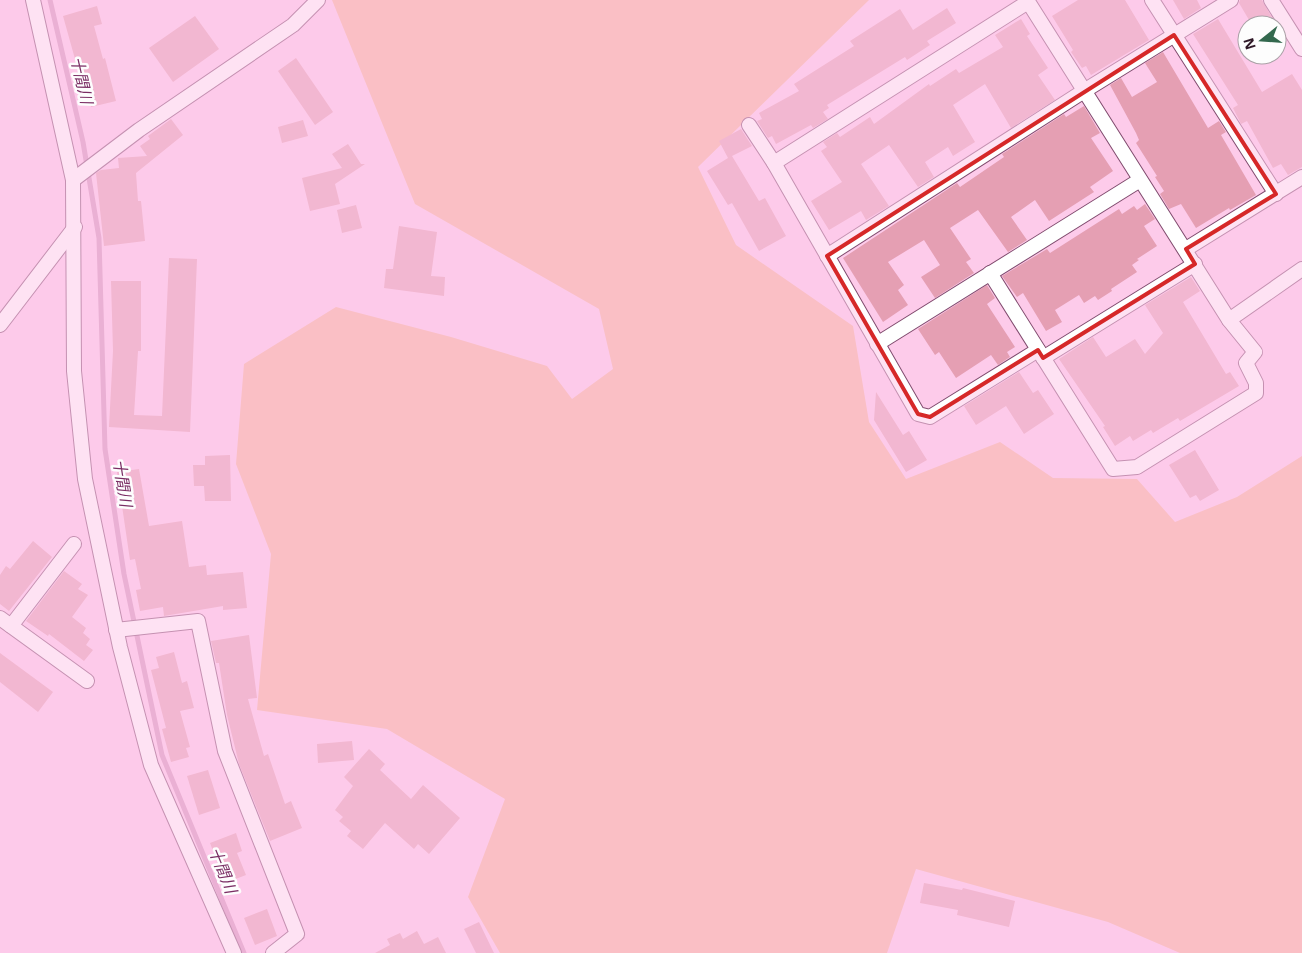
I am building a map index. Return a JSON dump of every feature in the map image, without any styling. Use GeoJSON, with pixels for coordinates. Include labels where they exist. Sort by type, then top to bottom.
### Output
{"type":"FeatureCollection","features":[{"type":"Feature","properties":{"kind":"street"},"geometry":{"type":"LineString","coordinates":[[33,0],[73,180],[75,227],[74,371],[86,479],[116,630],[151,765],[234,953]]}},
{"type":"Feature","properties":{"kind":"street"},"geometry":{"type":"LineString","coordinates":[[73,180],[156,119],[293,25],[318,0]]}},
{"type":"Feature","properties":{"kind":"street"},"geometry":{"type":"LineString","coordinates":[[1152,0],[1276,194]]}},
{"type":"Feature","properties":{"kind":"street"},"geometry":{"type":"LineString","coordinates":[[827,256],[1084,91],[1231,0]]}},
{"type":"Feature","properties":{"kind":"street"},"geometry":{"type":"LineString","coordinates":[[1271,0],[1302,49]]}},
{"type":"Feature","properties":{"kind":"street"},"geometry":{"type":"LineString","coordinates":[[774,163],[1028,1],[1140,180],[1186,249],[1228,320],[1255,352],[1246,363],[1256,383],[1256,393],[1137,467],[1113,469],[990,273]]}},
{"type":"Feature","properties":{"kind":"street"},"geometry":{"type":"LineString","coordinates":[[749,125],[774,163],[918,414],[930,417],[1195,264]]}},
{"type":"Feature","properties":{"kind":"street"},"geometry":{"type":"LineString","coordinates":[[1186,249],[1302,177]]}},
{"type":"Feature","properties":{"kind":"street"},"geometry":{"type":"LineString","coordinates":[[877,344],[1140,180]]}},
{"type":"Feature","properties":{"kind":"street"},"geometry":{"type":"LineString","coordinates":[[0,325],[75,227]]}},
{"type":"Feature","properties":{"kind":"street"},"geometry":{"type":"LineString","coordinates":[[1228,320],[1302,268]]}},
{"type":"Feature","properties":{"kind":"street"},"geometry":{"type":"LineString","coordinates":[[74,544],[6,622],[87,681]]}},
{"type":"Feature","properties":{"kind":"street"},"geometry":{"type":"LineString","coordinates":[[116,630],[198,621],[225,751],[297,934],[274,953]]}},
{"type":"Feature","properties":{"kind":"highlighted area"},"geometry":{"type":"Polygon","coordinates":[[[1174,35],[1276,194],[1186,249],[1195,264],[1043,358],[1038,350],[930,417],[918,414],[827,256],[1174,35]]]}},
{"type":"Feature","properties":{"kind":"shaded area"},"geometry":{"type":"Polygon","coordinates":[[[332,0],[869,0],[698,167],[736,245],[853,326],[869,422],[906,479],[1000,442],[1053,478],[1137,479],[1175,522],[1237,497],[1302,456],[1302,953],[1180,953],[1108,922],[916,869],[887,953],[500,953],[468,897],[505,799],[387,729],[257,710],[271,554],[236,464],[244,364],[336,307],[451,337],[547,366],[572,399],[613,369],[599,309],[415,204],[332,0]]]}},
{"type":"Feature","properties":{"kind":"building"},"geometry":{"type":"Polygon","coordinates":[[[1078,0],[1125,0],[1149,40],[1091,75],[1086,66],[1082,68],[1071,52],[1073,50],[1052,16],[1078,0]]]}},
{"type":"Feature","properties":{"kind":"building"},"geometry":{"type":"Polygon","coordinates":[[[1173,0],[1197,0],[1201,8],[1184,19],[1173,0]]]}},
{"type":"Feature","properties":{"kind":"building"},"geometry":{"type":"Polygon","coordinates":[[[1240,0],[1262,0],[1270,15],[1246,15],[1239,3],[1240,0]]]}},
{"type":"Feature","properties":{"kind":"building"},"geometry":{"type":"Polygon","coordinates":[[[97,6],[102,24],[94,26],[103,59],[105,58],[116,101],[91,107],[79,57],[75,59],[63,16],[97,6]]]}},
{"type":"Feature","properties":{"kind":"building"},"geometry":{"type":"Polygon","coordinates":[[[947,8],[956,23],[927,41],[930,45],[907,60],[905,57],[827,105],[829,108],[823,112],[828,119],[813,128],[811,125],[776,144],[772,136],[768,138],[757,121],[762,119],[759,113],[799,91],[794,84],[854,46],[850,41],[900,9],[913,30],[947,8]]]}},
{"type":"Feature","properties":{"kind":"building"},"geometry":{"type":"Polygon","coordinates":[[[195,16],[219,49],[173,82],[149,48],[195,16]]]}},
{"type":"Feature","properties":{"kind":"building"},"geometry":{"type":"Polygon","coordinates":[[[1021,19],[1030,34],[1027,36],[1048,68],[1038,75],[1055,100],[1011,128],[985,84],[953,105],[975,142],[953,156],[948,147],[925,162],[934,177],[918,187],[889,145],[861,164],[889,206],[866,220],[861,211],[829,230],[811,201],[842,182],[821,151],[827,147],[823,142],[837,133],[840,137],[870,117],[874,124],[929,84],[930,86],[956,69],[959,73],[1003,47],[995,35],[1021,19]]]}},
{"type":"Feature","properties":{"kind":"building"},"geometry":{"type":"Polygon","coordinates":[[[1218,19],[1237,51],[1237,65],[1246,65],[1262,92],[1292,74],[1302,90],[1302,167],[1288,175],[1281,164],[1273,168],[1247,121],[1241,124],[1233,108],[1238,105],[1193,34],[1218,19]]]}},
{"type":"Feature","properties":{"kind":"building"},"geometry":{"type":"Polygon","coordinates":[[[1163,52],[1208,128],[1219,121],[1226,132],[1221,135],[1256,195],[1230,210],[1229,208],[1196,228],[1181,204],[1169,209],[1160,194],[1164,191],[1155,177],[1157,176],[1136,143],[1139,140],[1136,133],[1110,85],[1121,78],[1132,97],[1157,82],[1145,63],[1163,52]]]}},
{"type":"Feature","properties":{"kind":"building"},"geometry":{"type":"Polygon","coordinates":[[[296,58],[333,112],[315,125],[278,71],[296,58]]]}},
{"type":"Feature","properties":{"kind":"building"},"geometry":{"type":"Polygon","coordinates":[[[1084,106],[1100,133],[1091,138],[1113,171],[1090,187],[1094,192],[1049,221],[1035,200],[1011,217],[1027,240],[1008,252],[978,210],[950,228],[971,259],[966,262],[974,273],[935,298],[921,277],[940,265],[924,240],[888,262],[904,285],[898,290],[908,305],[883,322],[843,258],[957,183],[960,187],[1004,157],[1002,154],[1064,114],[1066,117],[1084,106]]]}},
{"type":"Feature","properties":{"kind":"building"},"geometry":{"type":"Polygon","coordinates":[[[171,119],[183,135],[136,173],[138,201],[141,201],[145,241],[104,246],[96,173],[101,170],[119,168],[118,158],[147,156],[140,146],[150,139],[148,136],[171,119]]]}},
{"type":"Feature","properties":{"kind":"building"},"geometry":{"type":"Polygon","coordinates":[[[303,120],[308,136],[282,143],[278,127],[303,120]]]}},
{"type":"Feature","properties":{"kind":"building"},"geometry":{"type":"Polygon","coordinates":[[[741,129],[752,146],[732,156],[759,201],[765,198],[786,236],[759,251],[732,203],[728,205],[707,171],[728,158],[719,141],[741,129]]]}},
{"type":"Feature","properties":{"kind":"building"},"geometry":{"type":"Polygon","coordinates":[[[348,144],[361,164],[365,164],[335,184],[340,204],[310,211],[302,178],[342,168],[332,154],[348,144]]]}},
{"type":"Feature","properties":{"kind":"building"},"geometry":{"type":"Polygon","coordinates":[[[1145,204],[1155,219],[1144,226],[1157,246],[1137,259],[1139,260],[1132,265],[1137,272],[1098,300],[1095,296],[1084,303],[1079,295],[1055,310],[1062,322],[1046,331],[1023,293],[1017,297],[1002,276],[1047,249],[1050,253],[1119,209],[1122,214],[1134,206],[1137,210],[1145,204]]]}},
{"type":"Feature","properties":{"kind":"building"},"geometry":{"type":"Polygon","coordinates":[[[356,205],[362,228],[342,233],[337,210],[356,205]]]}},
{"type":"Feature","properties":{"kind":"building"},"geometry":{"type":"Polygon","coordinates":[[[399,226],[437,232],[431,276],[445,277],[444,296],[384,288],[386,269],[393,269],[399,226]]]}},
{"type":"Feature","properties":{"kind":"building"},"geometry":{"type":"Polygon","coordinates":[[[169,258],[197,259],[190,432],[109,427],[113,351],[111,281],[141,281],[141,351],[138,351],[134,415],[162,416],[169,258]]]}},
{"type":"Feature","properties":{"kind":"building"},"geometry":{"type":"Polygon","coordinates":[[[1191,277],[1200,291],[1183,302],[1226,374],[1230,372],[1239,386],[1180,421],[1178,418],[1153,433],[1151,430],[1133,441],[1130,436],[1115,446],[1103,427],[1105,426],[1059,359],[1093,337],[1106,357],[1135,339],[1145,354],[1163,333],[1145,305],[1191,277]]]}},
{"type":"Feature","properties":{"kind":"building"},"geometry":{"type":"Polygon","coordinates":[[[987,285],[995,298],[987,304],[1015,347],[1007,352],[1010,357],[998,365],[991,355],[956,378],[939,352],[935,355],[918,329],[987,285]]]}},
{"type":"Feature","properties":{"kind":"building"},"geometry":{"type":"Polygon","coordinates":[[[1019,372],[1033,393],[1038,390],[1054,414],[1024,434],[1006,406],[976,425],[964,406],[1019,372]]]}},
{"type":"Feature","properties":{"kind":"building"},"geometry":{"type":"Polygon","coordinates":[[[876,392],[903,435],[909,431],[927,460],[906,472],[874,420],[876,392]]]}},
{"type":"Feature","properties":{"kind":"building"},"geometry":{"type":"Polygon","coordinates":[[[1195,450],[1219,490],[1200,501],[1196,495],[1190,498],[1169,465],[1195,450]]]}},
{"type":"Feature","properties":{"kind":"building"},"geometry":{"type":"Polygon","coordinates":[[[230,455],[231,501],[205,501],[204,486],[194,486],[193,465],[205,465],[205,456],[230,455]]]}},
{"type":"Feature","properties":{"kind":"building"},"geometry":{"type":"Polygon","coordinates":[[[139,469],[149,526],[182,521],[189,567],[206,565],[207,575],[243,572],[247,608],[223,610],[223,606],[164,616],[163,607],[140,611],[136,590],[141,589],[135,559],[130,560],[117,472],[139,469]]]}},
{"type":"Feature","properties":{"kind":"building"},"geometry":{"type":"Polygon","coordinates":[[[33,541],[52,557],[9,611],[0,604],[0,575],[6,566],[10,569],[33,541]]]}},
{"type":"Feature","properties":{"kind":"building"},"geometry":{"type":"Polygon","coordinates":[[[64,571],[82,584],[78,589],[88,595],[72,617],[86,628],[83,633],[90,639],[86,645],[93,650],[84,661],[49,634],[48,636],[26,621],[64,571]]]}},
{"type":"Feature","properties":{"kind":"building"},"geometry":{"type":"Polygon","coordinates":[[[249,635],[257,698],[248,699],[264,756],[268,754],[285,804],[291,801],[302,828],[270,841],[239,764],[227,715],[219,663],[216,663],[211,641],[249,635]]]}},
{"type":"Feature","properties":{"kind":"building"},"geometry":{"type":"Polygon","coordinates":[[[174,652],[182,683],[187,681],[194,708],[180,711],[190,747],[186,748],[189,757],[171,762],[162,729],[166,728],[151,670],[159,668],[156,657],[174,652]]]}},
{"type":"Feature","properties":{"kind":"building"},"geometry":{"type":"Polygon","coordinates":[[[0,653],[53,692],[38,712],[0,682],[0,653]]]}},
{"type":"Feature","properties":{"kind":"building"},"geometry":{"type":"Polygon","coordinates":[[[352,741],[354,760],[318,763],[317,744],[352,741]]]}},
{"type":"Feature","properties":{"kind":"building"},"geometry":{"type":"Polygon","coordinates":[[[369,749],[385,764],[380,770],[411,799],[423,785],[460,818],[429,854],[418,844],[414,849],[385,823],[363,849],[347,836],[351,831],[339,821],[343,817],[335,810],[353,786],[344,777],[369,749]]]}},
{"type":"Feature","properties":{"kind":"building"},"geometry":{"type":"Polygon","coordinates":[[[208,770],[220,808],[199,815],[187,776],[208,770]]]}},
{"type":"Feature","properties":{"kind":"building"},"geometry":{"type":"Polygon","coordinates":[[[236,833],[242,851],[237,853],[246,875],[225,883],[210,843],[236,833]]]}},
{"type":"Feature","properties":{"kind":"building"},"geometry":{"type":"Polygon","coordinates":[[[924,883],[962,890],[963,888],[1015,901],[1009,927],[957,915],[958,910],[920,903],[924,883]]]}},
{"type":"Feature","properties":{"kind":"building"},"geometry":{"type":"Polygon","coordinates":[[[267,909],[277,936],[255,945],[244,918],[267,909]]]}},
{"type":"Feature","properties":{"kind":"building"},"geometry":{"type":"Polygon","coordinates":[[[479,922],[494,953],[476,953],[464,929],[479,922]]]}},
{"type":"Feature","properties":{"kind":"building"},"geometry":{"type":"Polygon","coordinates":[[[417,931],[424,944],[438,937],[446,953],[375,953],[390,945],[387,939],[400,933],[403,939],[417,931]]]}},
{"type":"Feature","properties":{"kind":"waterway","name":"十間川"},"geometry":{"type":"LineString","coordinates":[[50,0],[83,142],[99,238],[105,449],[124,574],[162,755],[244,953]]}}]}
